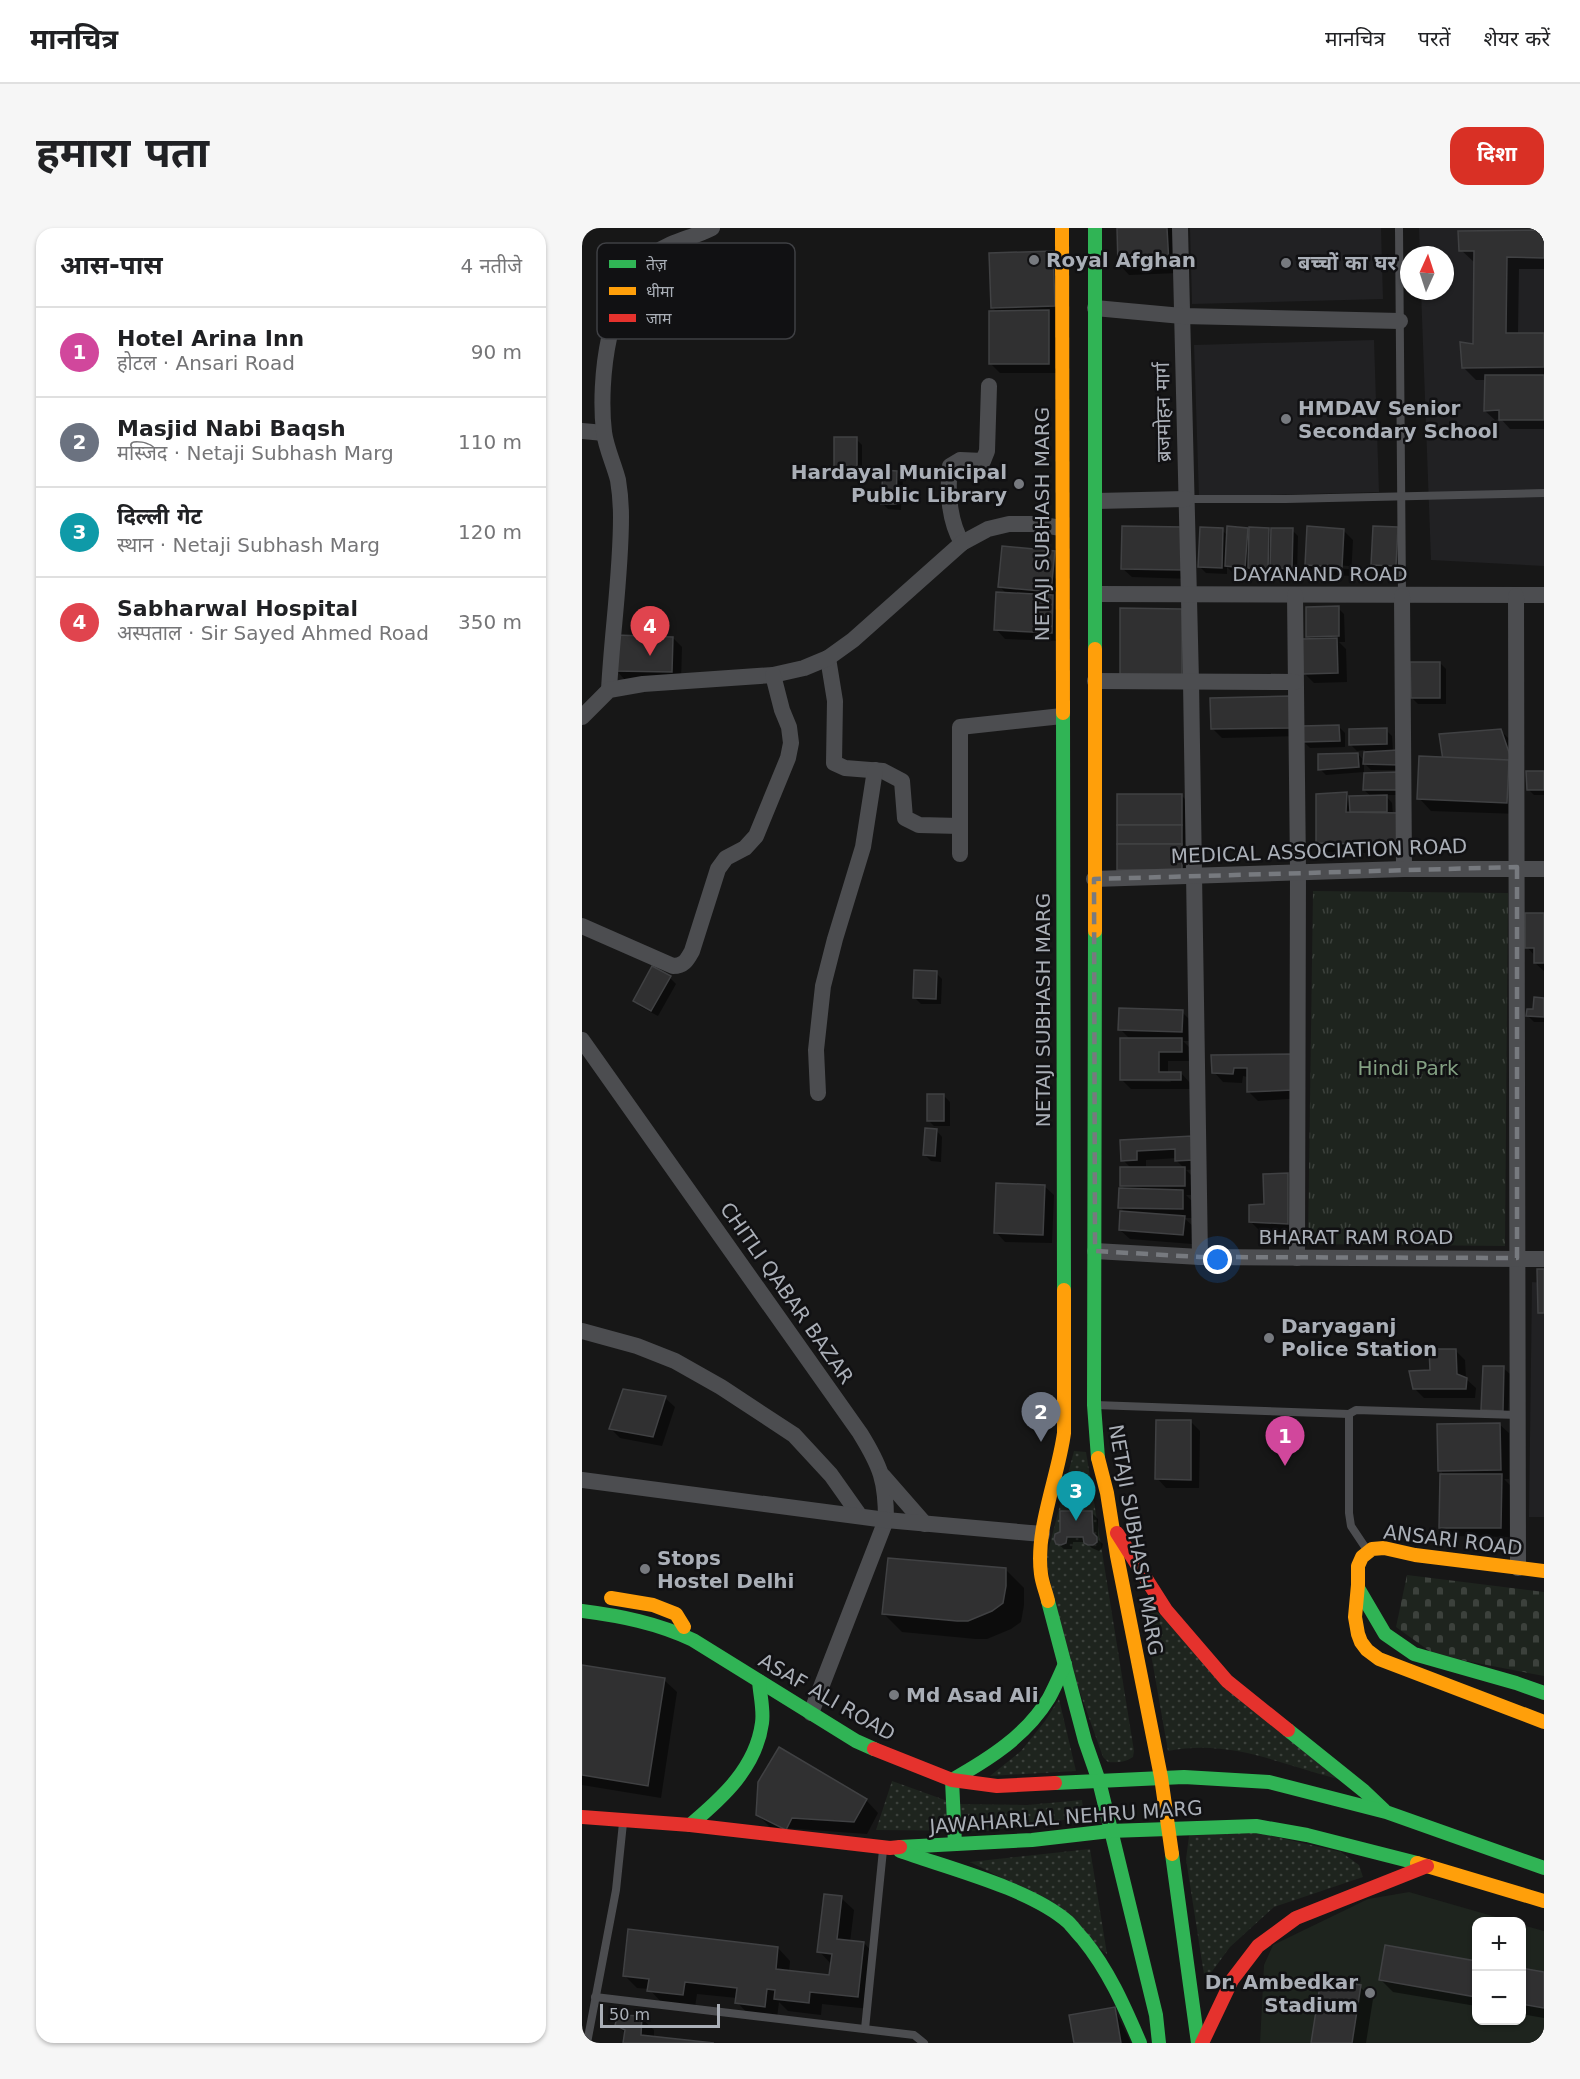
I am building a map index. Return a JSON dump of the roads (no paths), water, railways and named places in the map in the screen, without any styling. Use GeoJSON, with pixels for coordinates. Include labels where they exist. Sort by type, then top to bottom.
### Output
{"type":"FeatureCollection","features":[{"type":"Feature","properties":{"kind":"main road","name":"NETAJI SUBHASH MARG"},"geometry":{"type":"LineString","coordinates":[[1062,228],[1064,1433],[1042,1534],[1041,1573],[1085,1741],[1099,1781],[1156,2015],[1159,2043]]}},
{"type":"Feature","properties":{"kind":"main road","name":"NETAJI SUBHASH MARG"},"geometry":{"type":"LineString","coordinates":[[1095,228],[1094,1405],[1098,1460],[1113,1526],[1161,1777],[1200,2043]]}},
{"type":"Feature","properties":{"kind":"main road"},"geometry":{"type":"LineString","coordinates":[[1113,1526],[1166,1610],[1227,1681],[1364,1791],[1386,1812]]}},
{"type":"Feature","properties":{"kind":"main road","name":"ANSARI ROAD"},"geometry":{"type":"LineString","coordinates":[[1544,1571],[1415,1555],[1378,1548],[1368,1551],[1358,1565],[1356,1576],[1358,1588],[1354,1614],[1356,1631],[1362,1644],[1372,1655],[1544,1722]]}},
{"type":"Feature","properties":{"kind":"main road"},"geometry":{"type":"LineString","coordinates":[[1358,1588],[1385,1634],[1414,1654],[1544,1693]]}},
{"type":"Feature","properties":{"kind":"main road","name":"ASAF ALI ROAD"},"geometry":{"type":"LineString","coordinates":[[594,1596],[653,1605],[676,1614],[693,1640]]}},
{"type":"Feature","properties":{"kind":"main road","name":"ASAF ALI ROAD"},"geometry":{"type":"LineString","coordinates":[[582,1611],[627,1617],[668,1627],[693,1640],[855,1741],[952,1780],[997,1786],[1161,1777]]}},
{"type":"Feature","properties":{"kind":"main road"},"geometry":{"type":"LineString","coordinates":[[955,1844],[952,1780],[989,1760],[1021,1734],[1047,1701],[1065,1664]]}},
{"type":"Feature","properties":{"kind":"main road"},"geometry":{"type":"LineString","coordinates":[[690,1825],[721,1800],[755,1753],[762,1722],[759,1681]]}},
{"type":"Feature","properties":{"kind":"main road","name":"JAWAHARLAL NEHRU MARG"},"geometry":{"type":"LineString","coordinates":[[1161,1777],[1269,1782],[1386,1812],[1544,1868]]}},
{"type":"Feature","properties":{"kind":"main road","name":"JAWAHARLAL NEHRU MARG"},"geometry":{"type":"LineString","coordinates":[[582,1817],[690,1825],[887,1847],[1032,1840],[1110,1831],[1256,1826],[1307,1835],[1427,1866],[1544,1901]]}},
{"type":"Feature","properties":{"kind":"main road"},"geometry":{"type":"LineString","coordinates":[[887,1847],[995,1884],[1037,1902],[1068,1922],[1094,1953],[1118,1990],[1140,2043]]}},
{"type":"Feature","properties":{"kind":"main road"},"geometry":{"type":"LineString","coordinates":[[1200,2043],[1232,1980],[1258,1946],[1296,1918],[1427,1866]]}},
{"type":"Feature","properties":{"kind":"street"},"geometry":{"type":"LineString","coordinates":[[673,243],[712,228]]}},
{"type":"Feature","properties":{"kind":"street","name":"ब्रजमोहन मार्ग"},"geometry":{"type":"LineString","coordinates":[[1180,228],[1191,681],[1200,1257]]}},
{"type":"Feature","properties":{"kind":"street"},"geometry":{"type":"LineString","coordinates":[[1095,308],[1182,316],[1400,321]]}},
{"type":"Feature","properties":{"kind":"street"},"geometry":{"type":"LineString","coordinates":[[608,339],[604,371],[604,433],[618,482],[621,516],[609,690]]}},
{"type":"Feature","properties":{"kind":"street"},"geometry":{"type":"LineString","coordinates":[[962,543],[954,530],[948,482],[950,466],[960,460],[983,461],[987,451],[989,386]]}},
{"type":"Feature","properties":{"kind":"street"},"geometry":{"type":"LineString","coordinates":[[582,431],[604,433]]}},
{"type":"Feature","properties":{"kind":"street"},"geometry":{"type":"LineString","coordinates":[[1096,501],[1186,499]]}},
{"type":"Feature","properties":{"kind":"street"},"geometry":{"type":"LineString","coordinates":[[582,717],[609,690],[643,684],[773,675],[804,668],[828,658],[853,640],[962,543],[988,529],[1009,524],[1061,528]]}},
{"type":"Feature","properties":{"kind":"street","name":"DAYANAND ROAD"},"geometry":{"type":"LineString","coordinates":[[1096,594],[1544,595]]}},
{"type":"Feature","properties":{"kind":"street"},"geometry":{"type":"LineString","coordinates":[[1295,595],[1298,1258]]}},
{"type":"Feature","properties":{"kind":"street"},"geometry":{"type":"LineString","coordinates":[[1402,596],[1404,868]]}},
{"type":"Feature","properties":{"kind":"street"},"geometry":{"type":"LineString","coordinates":[[1516,596],[1518,1568]]}},
{"type":"Feature","properties":{"kind":"street"},"geometry":{"type":"LineString","coordinates":[[828,658],[835,701],[834,763],[845,768],[883,771],[902,781],[906,818],[919,825],[960,826]]}},
{"type":"Feature","properties":{"kind":"street"},"geometry":{"type":"LineString","coordinates":[[582,926],[673,966],[686,962],[692,951],[718,869],[726,858],[745,848],[756,836],[788,758],[791,743],[789,727],[773,675]]}},
{"type":"Feature","properties":{"kind":"street"},"geometry":{"type":"LineString","coordinates":[[1095,681],[1295,682]]}},
{"type":"Feature","properties":{"kind":"street"},"geometry":{"type":"LineString","coordinates":[[960,854],[960,727],[1062,716]]}},
{"type":"Feature","properties":{"kind":"street"},"geometry":{"type":"LineString","coordinates":[[818,1093],[816,1050],[823,986],[863,847],[875,771]]}},
{"type":"Feature","properties":{"kind":"street","name":"MEDICAL ASSOCIATION ROAD"},"geometry":{"type":"LineString","coordinates":[[1095,879],[1404,868],[1517,867],[1544,869]]}},
{"type":"Feature","properties":{"kind":"street","name":"CHITLI QABAR BAZAR"},"geometry":{"type":"LineString","coordinates":[[582,1040],[860,1433],[882,1475],[886,1492],[886,1520],[811,1713]]}},
{"type":"Feature","properties":{"kind":"street","name":"BHARAT RAM ROAD"},"geometry":{"type":"LineString","coordinates":[[1095,1251],[1200,1257],[1544,1259]]}},
{"type":"Feature","properties":{"kind":"street"},"geometry":{"type":"LineString","coordinates":[[582,1331],[637,1346],[675,1361],[794,1435],[831,1474],[860,1516]]}},
{"type":"Feature","properties":{"kind":"street"},"geometry":{"type":"LineString","coordinates":[[882,1475],[925,1524]]}},
{"type":"Feature","properties":{"kind":"street"},"geometry":{"type":"LineString","coordinates":[[582,1480],[886,1520],[1042,1534]]}},
{"type":"Feature","properties":{"kind":"lane"},"geometry":{"type":"LineString","coordinates":[[1399,228],[1402,596]]}},
{"type":"Feature","properties":{"kind":"lane"},"geometry":{"type":"LineString","coordinates":[[1186,499],[1544,493]]}},
{"type":"Feature","properties":{"kind":"lane"},"geometry":{"type":"LineString","coordinates":[[1094,1405],[1349,1414],[1356,1410],[1518,1415]]}},
{"type":"Feature","properties":{"kind":"lane"},"geometry":{"type":"LineString","coordinates":[[1349,1414],[1349,1513],[1351,1526],[1368,1551]]}},
{"type":"Feature","properties":{"kind":"lane"},"geometry":{"type":"LineString","coordinates":[[587,2043],[616,1890],[624,1820]]}},
{"type":"Feature","properties":{"kind":"lane"},"geometry":{"type":"LineString","coordinates":[[866,2029],[887,1847]]}},
{"type":"Feature","properties":{"kind":"lane"},"geometry":{"type":"LineString","coordinates":[[595,1997],[914,2035],[924,2043]]}},
{"type":"Feature","properties":{"kind":"place","name":"Royal Afghan"},"geometry":{"type":"Point","coordinates":[1034,260]}},
{"type":"Feature","properties":{"kind":"place","name":"बच्चों का घर"},"geometry":{"type":"Point","coordinates":[1286,263]}},
{"type":"Feature","properties":{"kind":"place","name":"HMDAV Senior Secondary School"},"geometry":{"type":"Point","coordinates":[1286,419]}},
{"type":"Feature","properties":{"kind":"place","name":"Hardayal Municipal Public Library"},"geometry":{"type":"Point","coordinates":[1019,484]}},
{"type":"Feature","properties":{"kind":"place","name":"Sabharwal Hospital"},"geometry":{"type":"Point","coordinates":[650,656]}},
{"type":"Feature","properties":{"kind":"place","name":"Daryaganj Police Station"},"geometry":{"type":"Point","coordinates":[1269,1338]}},
{"type":"Feature","properties":{"kind":"place","name":"Masjid Nabi Baqsh"},"geometry":{"type":"Point","coordinates":[1041,1442]}},
{"type":"Feature","properties":{"kind":"place","name":"Hotel Arina Inn"},"geometry":{"type":"Point","coordinates":[1285,1466]}},
{"type":"Feature","properties":{"kind":"place","name":"दिल्ली गेट"},"geometry":{"type":"Point","coordinates":[1076,1521]}},
{"type":"Feature","properties":{"kind":"place","name":"Stops Hostel Delhi"},"geometry":{"type":"Point","coordinates":[645,1569]}},
{"type":"Feature","properties":{"kind":"place","name":"Md Asad Ali"},"geometry":{"type":"Point","coordinates":[894,1695]}},
{"type":"Feature","properties":{"kind":"place","name":"Dr. Ambedkar Stadium"},"geometry":{"type":"Point","coordinates":[1370,1993]}},
{"type":"Feature","properties":{"kind":"park label","name":"Hindi Park"},"geometry":{"type":"Point","coordinates":[1408,1068]}}]}
